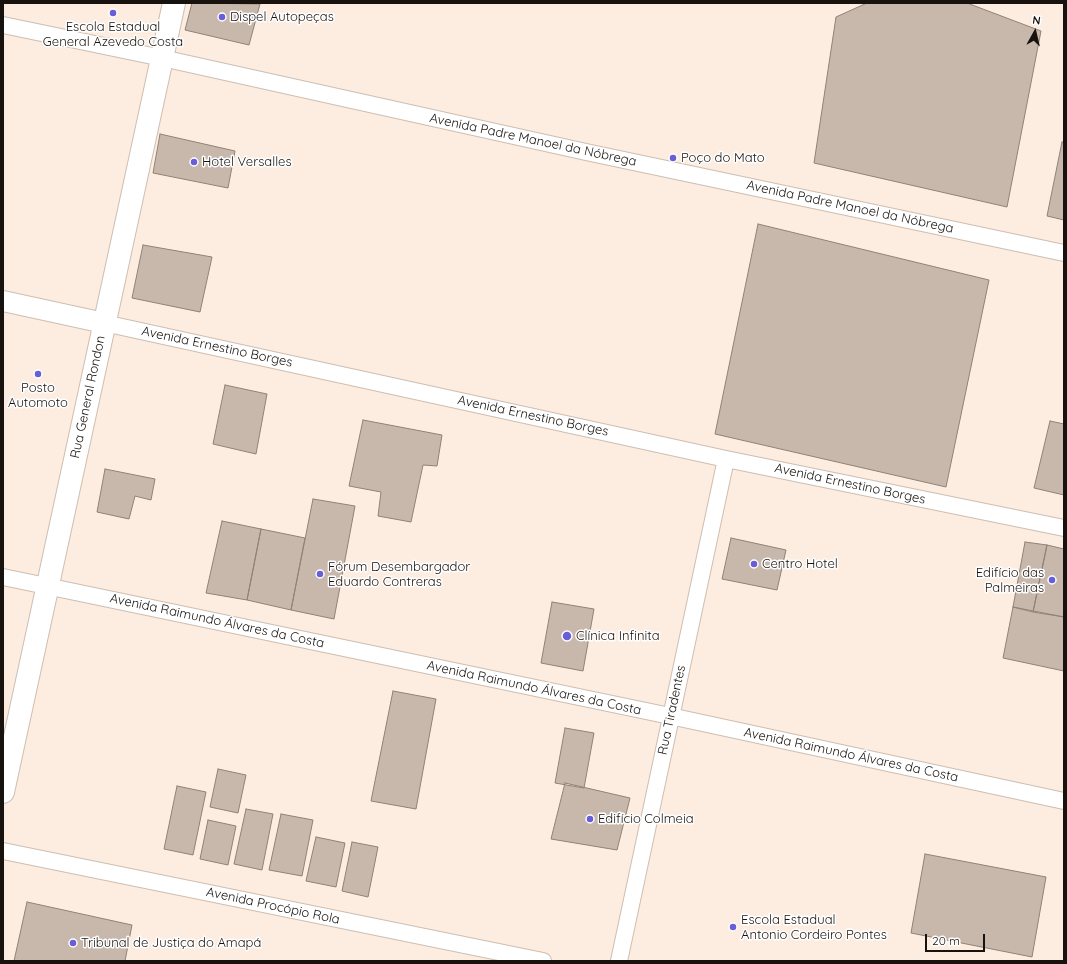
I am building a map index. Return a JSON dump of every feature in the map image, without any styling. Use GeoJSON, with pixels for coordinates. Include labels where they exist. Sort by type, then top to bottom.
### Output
{"type":"FeatureCollection","features":[{"type":"Feature","properties":{"kind":"main road","name":"Rua General Rondon"},"geometry":{"type":"LineString","coordinates":[[3,792],[174,3]]}},
{"type":"Feature","properties":{"kind":"street","name":"Avenida Padre Manoel da Nóbrega"},"geometry":{"type":"LineString","coordinates":[[3,25],[162,58],[586,152],[1064,253]]}},
{"type":"Feature","properties":{"kind":"street","name":"Avenida Ernestino Borges"},"geometry":{"type":"LineString","coordinates":[[3,301],[726,459],[1064,528]]}},
{"type":"Feature","properties":{"kind":"street","name":"Rua Tiradentes"},"geometry":{"type":"LineString","coordinates":[[619,961],[726,459]]}},
{"type":"Feature","properties":{"kind":"street","name":"Avenida Raimundo Álvares da Costa"},"geometry":{"type":"LineString","coordinates":[[3,577],[670,716],[1064,801]]}},
{"type":"Feature","properties":{"kind":"street","name":"Avenida Procópio Rola"},"geometry":{"type":"LineString","coordinates":[[3,850],[543,961]]}},
{"type":"Feature","properties":{"kind":"building","name":"Dispel Autopeças"},"geometry":{"type":"Polygon","coordinates":[[[192,3],[260,4],[249,45],[185,30],[192,3]]]}},
{"type":"Feature","properties":{"kind":"building"},"geometry":{"type":"Polygon","coordinates":[[[867,3],[967,3],[1041,31],[1007,207],[814,163],[836,17],[867,3]]]}},
{"type":"Feature","properties":{"kind":"building","name":"Hotel Versalles"},"geometry":{"type":"Polygon","coordinates":[[[160,134],[235,151],[228,188],[153,173],[160,134]]]}},
{"type":"Feature","properties":{"kind":"building"},"geometry":{"type":"Polygon","coordinates":[[[1062,142],[1064,142],[1064,220],[1047,216],[1062,142]]]}},
{"type":"Feature","properties":{"kind":"building"},"geometry":{"type":"Polygon","coordinates":[[[758,224],[989,280],[946,487],[715,434],[758,224]]]}},
{"type":"Feature","properties":{"kind":"building"},"geometry":{"type":"Polygon","coordinates":[[[143,245],[212,257],[200,312],[132,298],[143,245]]]}},
{"type":"Feature","properties":{"kind":"building"},"geometry":{"type":"Polygon","coordinates":[[[225,385],[267,394],[256,454],[213,444],[225,385]]]}},
{"type":"Feature","properties":{"kind":"building"},"geometry":{"type":"Polygon","coordinates":[[[363,420],[442,435],[437,466],[423,465],[411,522],[378,516],[381,492],[349,486],[363,420]]]}},
{"type":"Feature","properties":{"kind":"building"},"geometry":{"type":"Polygon","coordinates":[[[1050,421],[1064,424],[1064,495],[1034,488],[1050,421]]]}},
{"type":"Feature","properties":{"kind":"building"},"geometry":{"type":"Polygon","coordinates":[[[105,469],[155,479],[151,500],[135,496],[129,519],[97,512],[105,469]]]}},
{"type":"Feature","properties":{"kind":"building","name":"Fórum Desembargador Eduardo Contreras"},"geometry":{"type":"Polygon","coordinates":[[[313,499],[355,506],[334,619],[291,610],[313,499]]]}},
{"type":"Feature","properties":{"kind":"building"},"geometry":{"type":"Polygon","coordinates":[[[222,521],[261,529],[247,600],[206,593],[222,521]]]}},
{"type":"Feature","properties":{"kind":"building"},"geometry":{"type":"Polygon","coordinates":[[[261,529],[305,538],[291,610],[247,600],[261,529]]]}},
{"type":"Feature","properties":{"kind":"building","name":"Centro Hotel"},"geometry":{"type":"Polygon","coordinates":[[[731,538],[786,550],[777,590],[722,579],[731,538]]]}},
{"type":"Feature","properties":{"kind":"building"},"geometry":{"type":"Polygon","coordinates":[[[1025,542],[1047,545],[1033,612],[1013,607],[1025,542]]]}},
{"type":"Feature","properties":{"kind":"building","name":"Edifício das Palmeiras"},"geometry":{"type":"Polygon","coordinates":[[[1047,545],[1064,549],[1064,617],[1033,612],[1047,545]]]}},
{"type":"Feature","properties":{"kind":"building","name":"Clínica Infinita"},"geometry":{"type":"Polygon","coordinates":[[[552,602],[594,609],[583,671],[541,663],[552,602]]]}},
{"type":"Feature","properties":{"kind":"building"},"geometry":{"type":"Polygon","coordinates":[[[1013,607],[1064,617],[1064,671],[1003,658],[1013,607]]]}},
{"type":"Feature","properties":{"kind":"building"},"geometry":{"type":"Polygon","coordinates":[[[393,691],[436,699],[416,809],[371,801],[393,691]]]}},
{"type":"Feature","properties":{"kind":"building"},"geometry":{"type":"Polygon","coordinates":[[[565,728],[594,733],[584,788],[555,783],[565,728]]]}},
{"type":"Feature","properties":{"kind":"building"},"geometry":{"type":"Polygon","coordinates":[[[218,769],[246,775],[238,813],[210,807],[218,769]]]}},
{"type":"Feature","properties":{"kind":"building","name":"Edifício Colmeia"},"geometry":{"type":"Polygon","coordinates":[[[565,783],[630,798],[617,850],[551,839],[565,783]]]}},
{"type":"Feature","properties":{"kind":"building"},"geometry":{"type":"Polygon","coordinates":[[[177,786],[206,792],[193,855],[164,849],[177,786]]]}},
{"type":"Feature","properties":{"kind":"building"},"geometry":{"type":"Polygon","coordinates":[[[246,809],[273,814],[262,870],[234,864],[246,809]]]}},
{"type":"Feature","properties":{"kind":"building"},"geometry":{"type":"Polygon","coordinates":[[[281,814],[313,820],[302,876],[269,870],[281,814]]]}},
{"type":"Feature","properties":{"kind":"building"},"geometry":{"type":"Polygon","coordinates":[[[208,820],[236,826],[228,865],[200,859],[208,820]]]}},
{"type":"Feature","properties":{"kind":"building"},"geometry":{"type":"Polygon","coordinates":[[[316,837],[345,843],[336,887],[306,881],[316,837]]]}},
{"type":"Feature","properties":{"kind":"building"},"geometry":{"type":"Polygon","coordinates":[[[352,842],[378,847],[368,897],[342,891],[352,842]]]}},
{"type":"Feature","properties":{"kind":"building"},"geometry":{"type":"Polygon","coordinates":[[[925,854],[1046,877],[1032,957],[911,933],[925,854]]]}},
{"type":"Feature","properties":{"kind":"building","name":"Tribunal de Justiça do Amapá"},"geometry":{"type":"Polygon","coordinates":[[[27,902],[132,925],[125,961],[14,961],[27,902]]]}},
{"type":"Feature","properties":{"kind":"place","name":"Escola Estadual General Azevedo Costa"},"geometry":{"type":"Point","coordinates":[113,13]}},
{"type":"Feature","properties":{"kind":"place","name":"Dispel Autopeças"},"geometry":{"type":"Point","coordinates":[222,17]}},
{"type":"Feature","properties":{"kind":"place","name":"Poço do Mato"},"geometry":{"type":"Point","coordinates":[673,158]}},
{"type":"Feature","properties":{"kind":"place","name":"Hotel Versalles"},"geometry":{"type":"Point","coordinates":[194,162]}},
{"type":"Feature","properties":{"kind":"place","name":"Posto Automoto"},"geometry":{"type":"Point","coordinates":[38,374]}},
{"type":"Feature","properties":{"kind":"place","name":"Centro Hotel"},"geometry":{"type":"Point","coordinates":[754,564]}},
{"type":"Feature","properties":{"kind":"place","name":"Fórum Desembargador Eduardo Contreras"},"geometry":{"type":"Point","coordinates":[320,574]}},
{"type":"Feature","properties":{"kind":"place","name":"Edifício das Palmeiras"},"geometry":{"type":"Point","coordinates":[1052,580]}},
{"type":"Feature","properties":{"kind":"place","name":"Clínica Infinita"},"geometry":{"type":"Point","coordinates":[567,636]}},
{"type":"Feature","properties":{"kind":"place","name":"Edifício Colmeia"},"geometry":{"type":"Point","coordinates":[590,819]}},
{"type":"Feature","properties":{"kind":"place","name":"Escola Estadual Antonio Cordeiro Pontes"},"geometry":{"type":"Point","coordinates":[733,927]}},
{"type":"Feature","properties":{"kind":"place","name":"Tribunal de Justiça do Amapá"},"geometry":{"type":"Point","coordinates":[73,943]}}]}
